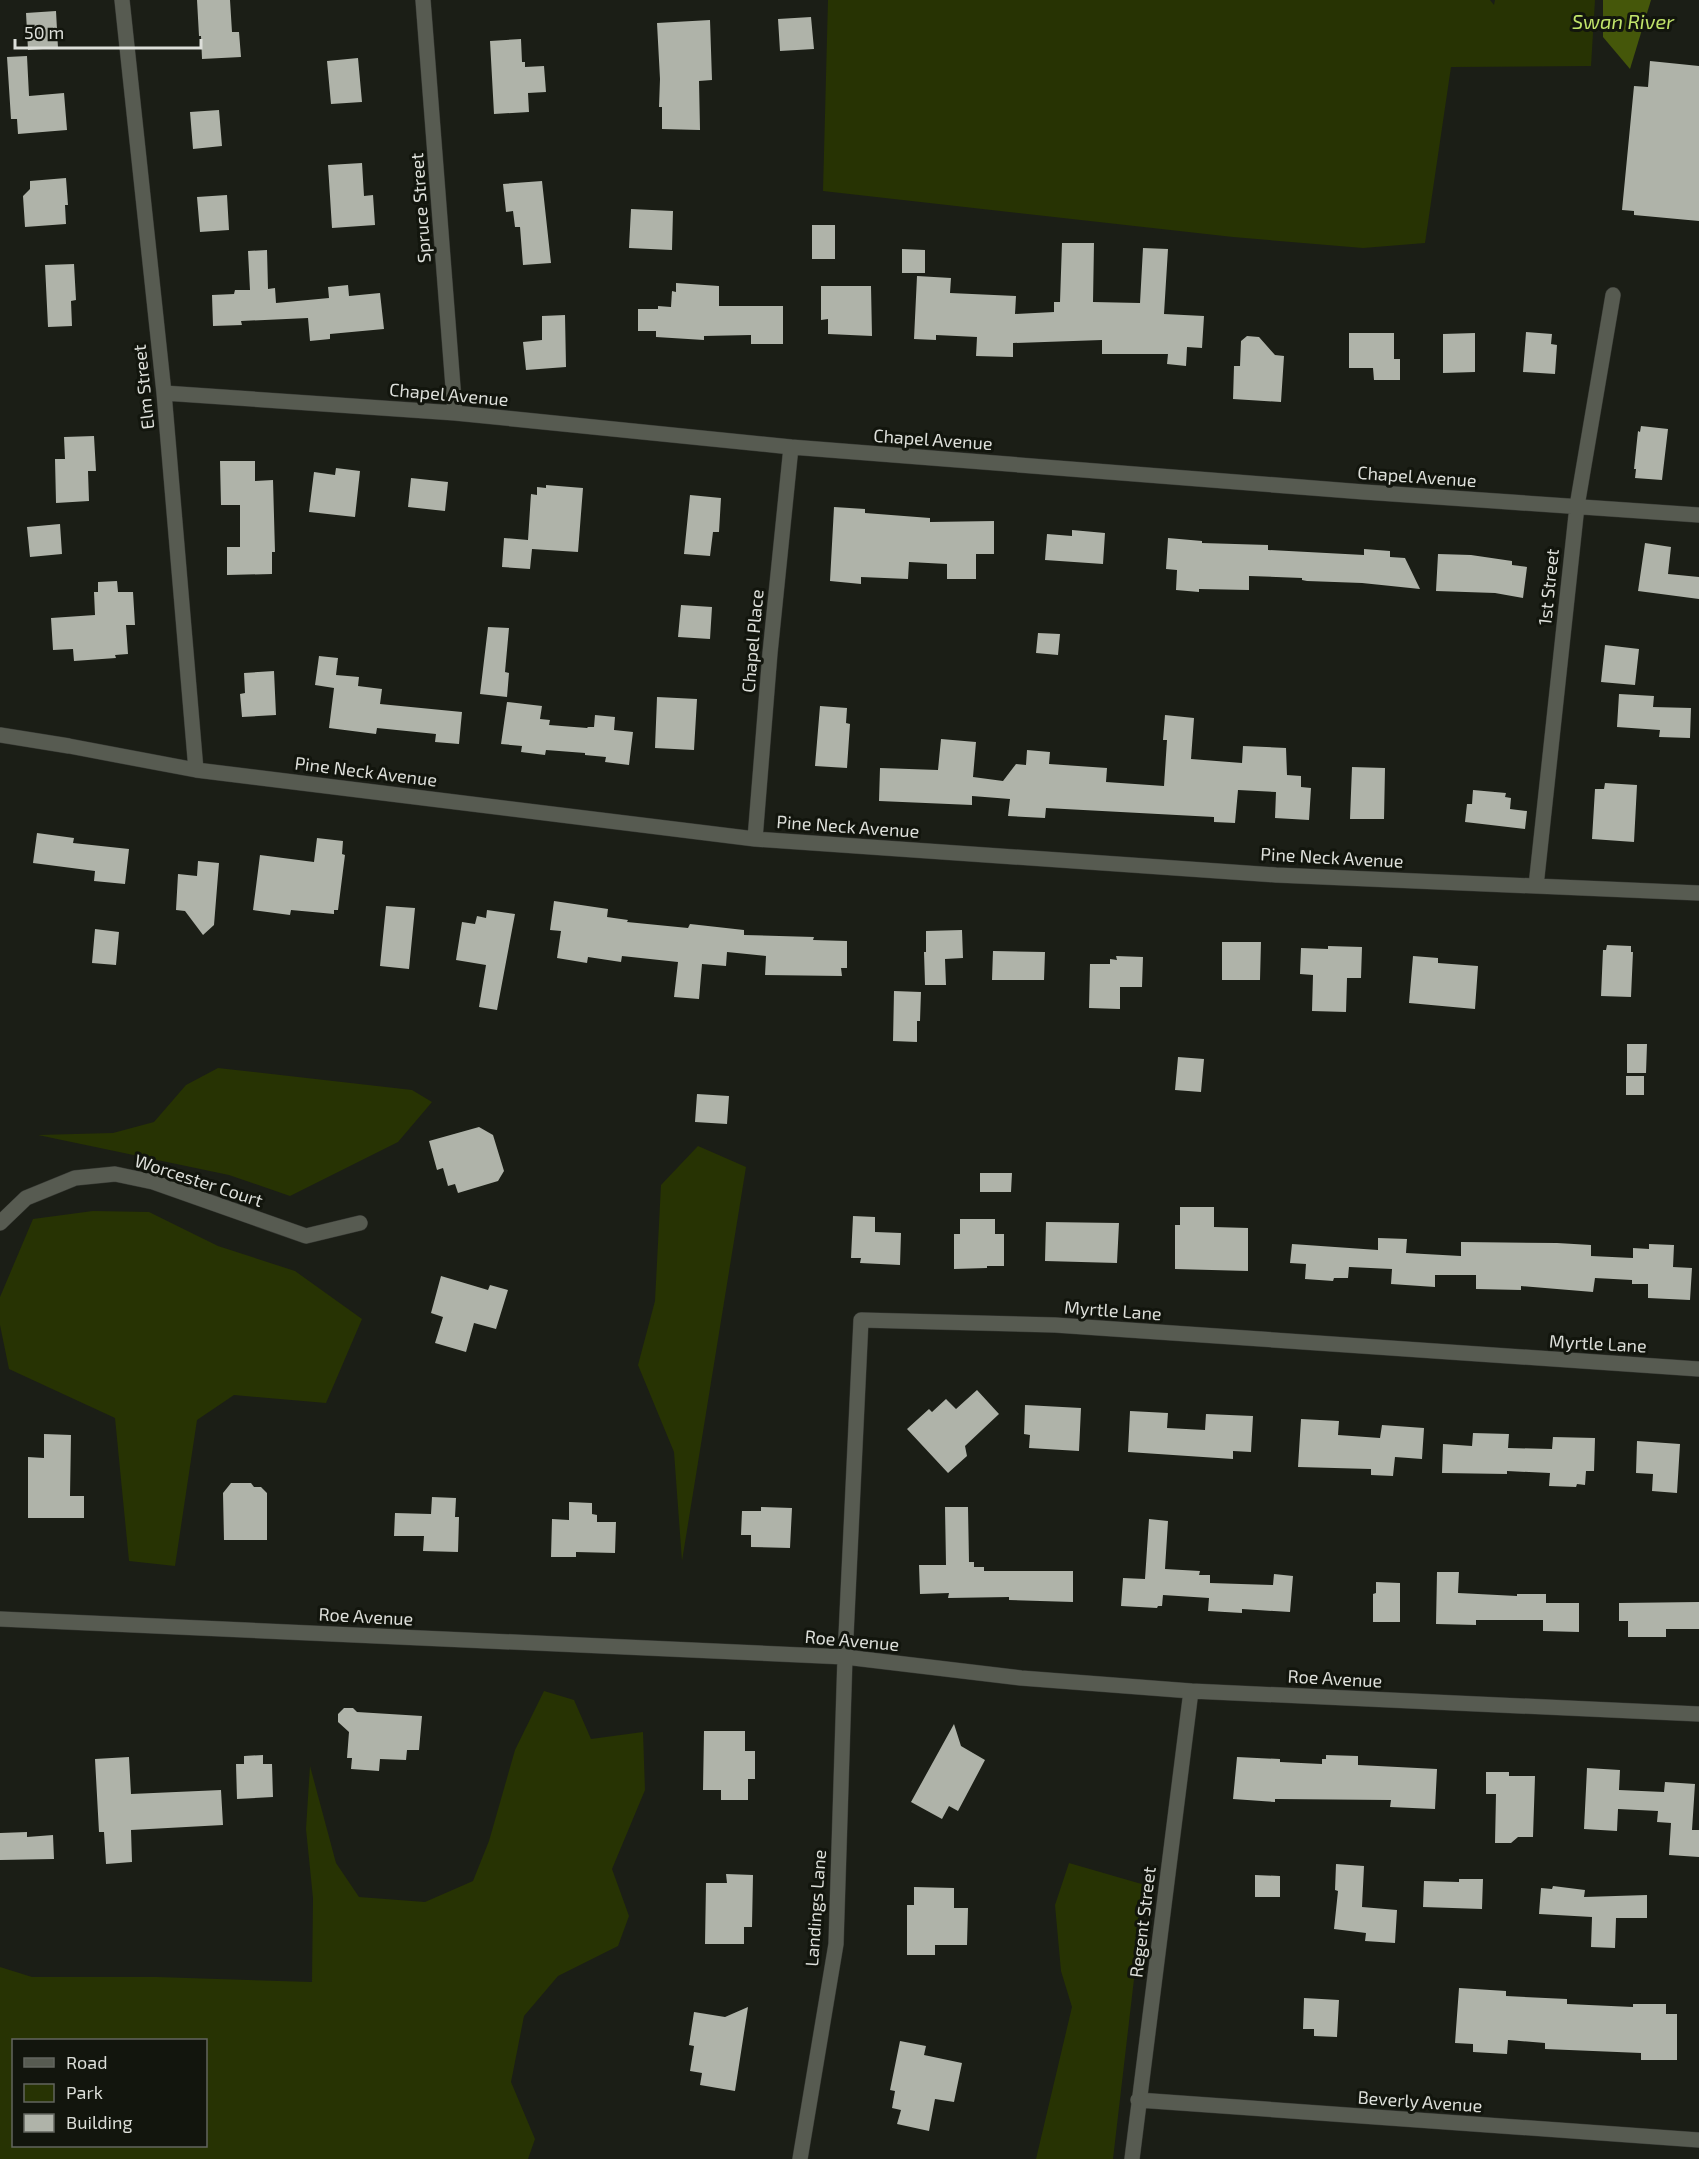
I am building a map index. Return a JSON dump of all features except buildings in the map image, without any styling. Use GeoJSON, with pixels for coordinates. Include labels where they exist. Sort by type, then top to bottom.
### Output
{"type":"FeatureCollection","features":[{"type":"Feature","properties":{"kind":"street","name":"Elm Street"},"geometry":{"type":"LineString","coordinates":[[122,0],[164,393],[196,770]]}},
{"type":"Feature","properties":{"kind":"street","name":"Spruce Street"},"geometry":{"type":"LineString","coordinates":[[423,0],[455,413]]}},
{"type":"Feature","properties":{"kind":"street","name":"1st Street"},"geometry":{"type":"LineString","coordinates":[[1536,886],[1577,506],[1613,295]]}},
{"type":"Feature","properties":{"kind":"street","name":"Chapel Avenue"},"geometry":{"type":"LineString","coordinates":[[164,393],[455,413],[790,447],[1364,492],[1699,515]]}},
{"type":"Feature","properties":{"kind":"street","name":"Chapel Place"},"geometry":{"type":"LineString","coordinates":[[755,839],[790,447]]}},
{"type":"Feature","properties":{"kind":"street","name":"Pine Neck Avenue"},"geometry":{"type":"LineString","coordinates":[[0,735],[196,770],[755,839],[1276,875],[1699,893]]}},
{"type":"Feature","properties":{"kind":"street","name":"Worcester Court"},"geometry":{"type":"LineString","coordinates":[[0,1223],[26,1198],[75,1178],[115,1174],[153,1182],[306,1236],[360,1222]]}},
{"type":"Feature","properties":{"kind":"street","name":"Myrtle Lane"},"geometry":{"type":"LineString","coordinates":[[845,1657],[861,1320],[1055,1325],[1699,1369]]}},
{"type":"Feature","properties":{"kind":"street","name":"Roe Avenue"},"geometry":{"type":"LineString","coordinates":[[0,1619],[845,1657],[1021,1678],[1191,1691],[1699,1714]]}},
{"type":"Feature","properties":{"kind":"street","name":"Landings Lane"},"geometry":{"type":"LineString","coordinates":[[800,2159],[836,1944],[845,1657]]}},
{"type":"Feature","properties":{"kind":"street","name":"Regent Street"},"geometry":{"type":"LineString","coordinates":[[1132,2159],[1191,1691]]}},
{"type":"Feature","properties":{"kind":"street","name":"Beverly Avenue"},"geometry":{"type":"LineString","coordinates":[[1138,2100],[1699,2140]]}},
{"type":"Feature","properties":{"kind":"green space"},"geometry":{"type":"Polygon","coordinates":[[[828,0],[1490,0],[1494,5],[1495,0],[1595,0],[1591,66],[1451,67],[1425,243],[1363,248],[1233,237],[823,191],[828,0]]]}},
{"type":"Feature","properties":{"kind":"green space"},"geometry":{"type":"Polygon","coordinates":[[[218,1068],[412,1090],[432,1102],[398,1142],[290,1196],[229,1175],[38,1135],[113,1133],[154,1122],[186,1085],[218,1068]]]}},
{"type":"Feature","properties":{"kind":"green space"},"geometry":{"type":"Polygon","coordinates":[[[698,1146],[746,1167],[682,1561],[674,1452],[638,1365],[655,1301],[661,1185],[698,1146]]]}},
{"type":"Feature","properties":{"kind":"green space"},"geometry":{"type":"Polygon","coordinates":[[[93,1211],[149,1212],[218,1246],[295,1271],[362,1319],[326,1403],[234,1395],[197,1420],[175,1566],[129,1561],[115,1418],[9,1369],[0,1325],[0,1297],[33,1219],[93,1211]]]}},
{"type":"Feature","properties":{"kind":"green space"},"geometry":{"type":"Polygon","coordinates":[[[544,1691],[574,1700],[591,1739],[643,1732],[645,1790],[612,1869],[629,1916],[618,1946],[558,1976],[524,2016],[511,2082],[535,2139],[528,2159],[0,2159],[0,1967],[32,1977],[157,1977],[312,1982],[313,1898],[306,1829],[310,1766],[336,1863],[359,1897],[425,1902],[473,1881],[489,1841],[515,1750],[544,1691]]]}},
{"type":"Feature","properties":{"kind":"green space"},"geometry":{"type":"Polygon","coordinates":[[[1069,1863],[1145,1885],[1113,2159],[1036,2159],[1072,2007],[1061,1971],[1055,1905],[1069,1863]]]}},
{"type":"Feature","properties":{"kind":"water","name":"Swan River"},"geometry":{"type":"Polygon","coordinates":[[[1603,0],[1651,0],[1630,69],[1603,37],[1603,0]]]}}]}
